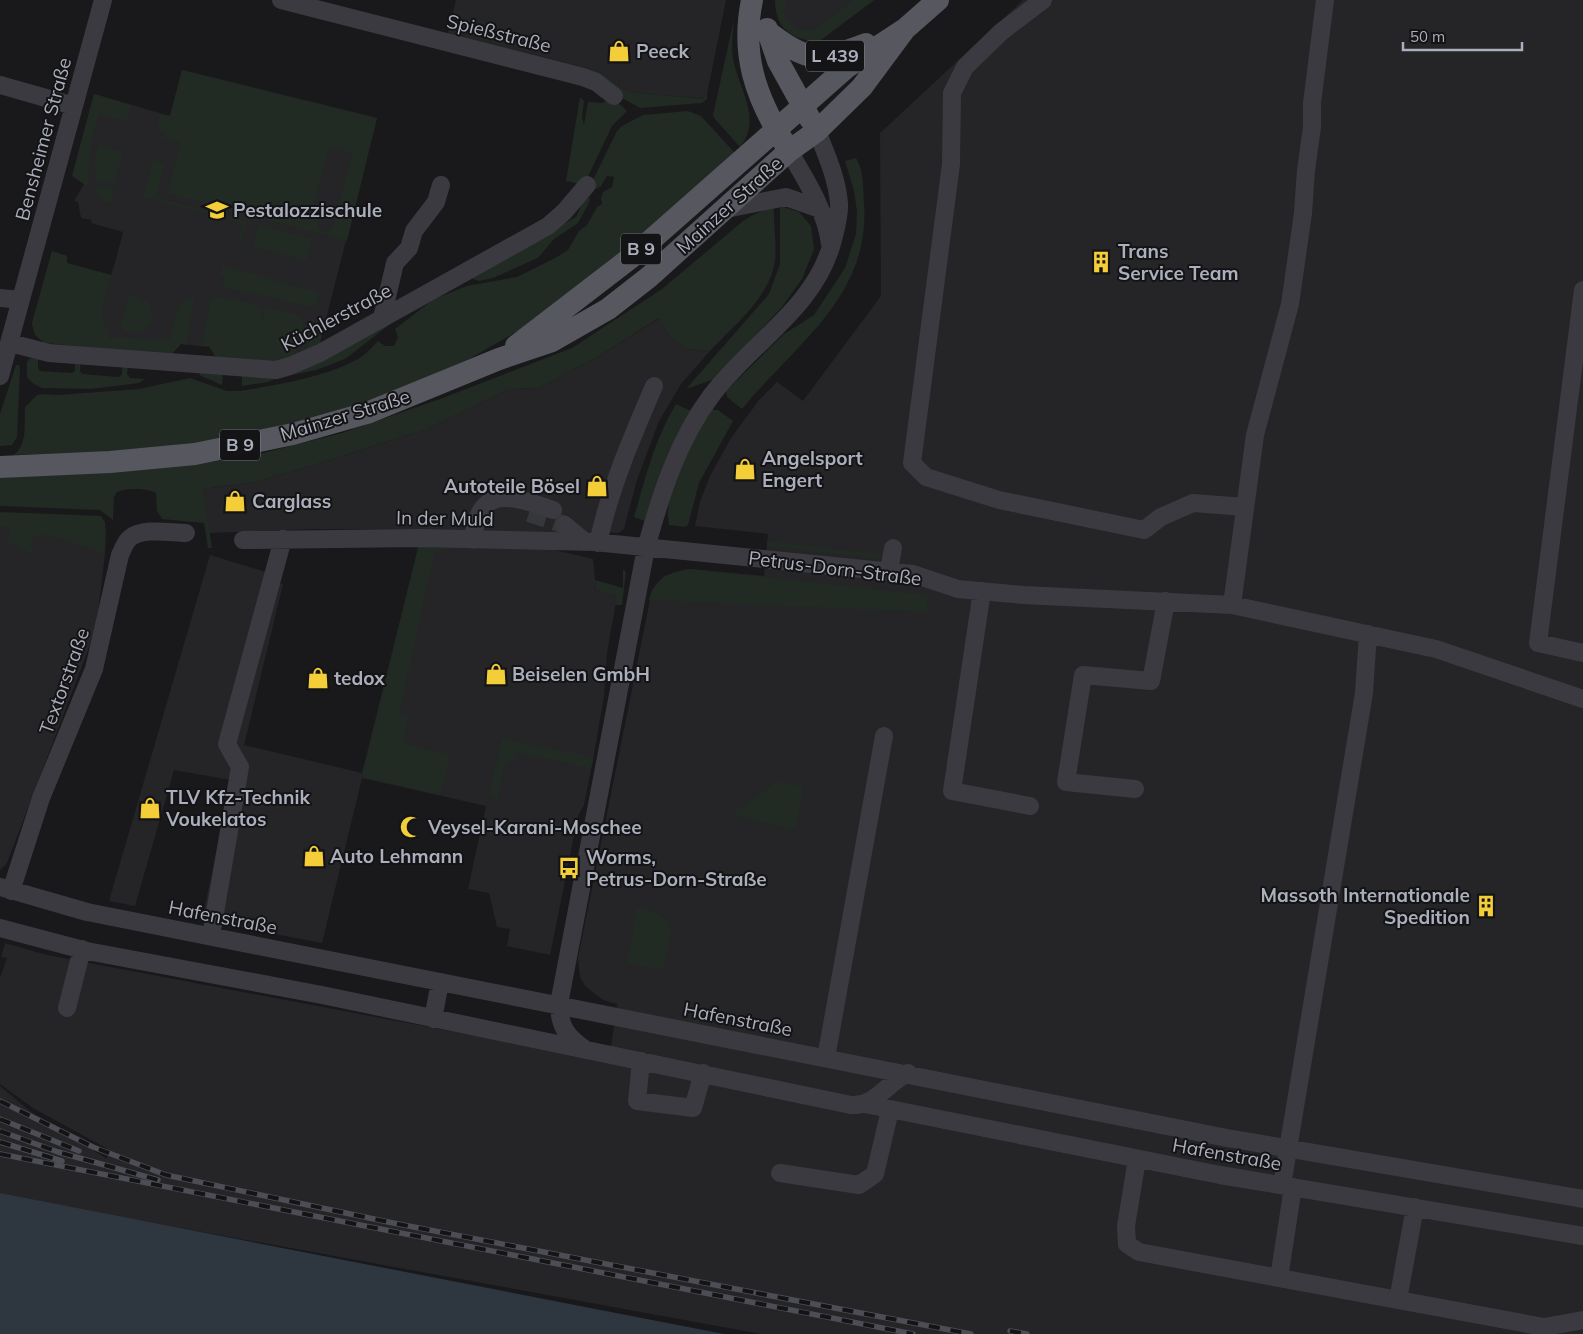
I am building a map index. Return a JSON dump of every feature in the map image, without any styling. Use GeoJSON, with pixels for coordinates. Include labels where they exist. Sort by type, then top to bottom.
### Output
{"type":"FeatureCollection","features":[{"type":"Feature","properties":{"kind":"main road"},"geometry":{"type":"LineString","coordinates":[[752,0],[747,30],[748,55],[760,97],[789,151]]}},
{"type":"Feature","properties":{"kind":"main road","name":"L 439"},"geometry":{"type":"LineString","coordinates":[[762,0],[768,32],[778,61],[817,131]]}},
{"type":"Feature","properties":{"kind":"main road","name":"Mainzer Straße"},"geometry":{"type":"LineString","coordinates":[[499,359],[602,282],[847,67],[904,29],[938,0]]}},
{"type":"Feature","properties":{"kind":"main road","name":"Mainzer Straße"},"geometry":{"type":"LineString","coordinates":[[3,467],[110,462],[194,454],[293,434],[367,413],[499,359],[552,341],[608,308],[649,277],[789,151],[817,131],[862,87],[904,29]]}},
{"type":"Feature","properties":{"kind":"main road","name":"L 439"},"geometry":{"type":"LineString","coordinates":[[768,32],[796,51],[821,58],[832,57],[904,29]]}},
{"type":"Feature","properties":{"kind":"street","name":"Bensheimer Straße"},"geometry":{"type":"LineString","coordinates":[[0,376],[103,0]]}},
{"type":"Feature","properties":{"kind":"street","name":"Spießstraße"},"geometry":{"type":"LineString","coordinates":[[281,0],[584,77],[596,82],[614,96]]}},
{"type":"Feature","properties":{"kind":"street"},"geometry":{"type":"LineString","coordinates":[[1043,0],[1001,32],[965,67],[952,93],[951,164],[912,463],[926,477],[999,500],[1144,530],[1161,517],[1193,503],[1245,507]]}},
{"type":"Feature","properties":{"kind":"street"},"geometry":{"type":"LineString","coordinates":[[1232,605],[1255,436],[1290,304],[1303,213],[1312,127],[1312,103],[1325,0]]}},
{"type":"Feature","properties":{"kind":"street"},"geometry":{"type":"LineString","coordinates":[[0,85],[74,106]]}},
{"type":"Feature","properties":{"kind":"street"},"geometry":{"type":"LineString","coordinates":[[559,1004],[646,548],[665,484],[697,418],[725,379],[806,297],[820,276],[831,249],[839,203],[832,172],[817,131]]}},
{"type":"Feature","properties":{"kind":"street"},"geometry":{"type":"LineString","coordinates":[[789,151],[820,209],[831,249]]}},
{"type":"Feature","properties":{"kind":"street"},"geometry":{"type":"LineString","coordinates":[[382,318],[394,262],[410,248],[414,231],[436,202],[441,185]]}},
{"type":"Feature","properties":{"kind":"street","name":"Küchlerstraße"},"geometry":{"type":"LineString","coordinates":[[10,343],[49,353],[276,370],[320,353],[548,226],[564,212],[587,185]]}},
{"type":"Feature","properties":{"kind":"street"},"geometry":{"type":"LineString","coordinates":[[726,209],[786,197],[820,209]]}},
{"type":"Feature","properties":{"kind":"street"},"geometry":{"type":"LineString","coordinates":[[1583,290],[1538,643],[1583,653]]}},
{"type":"Feature","properties":{"kind":"street"},"geometry":{"type":"LineString","coordinates":[[0,298],[21,300]]}},
{"type":"Feature","properties":{"kind":"street"},"geometry":{"type":"LineString","coordinates":[[565,525],[592,542],[654,386]]}},
{"type":"Feature","properties":{"kind":"street"},"geometry":{"type":"LineString","coordinates":[[479,540],[477,516],[482,508],[495,500],[511,497],[553,510]]}},
{"type":"Feature","properties":{"kind":"street"},"geometry":{"type":"LineString","coordinates":[[479,540],[487,520],[494,512],[510,508],[529,513]]}},
{"type":"Feature","properties":{"kind":"street","name":"Textorstraße"},"geometry":{"type":"LineString","coordinates":[[6,889],[94,669],[120,555],[125,544],[132,536],[144,533],[186,533]]}},
{"type":"Feature","properties":{"kind":"street"},"geometry":{"type":"LineString","coordinates":[[211,936],[240,767],[227,744],[283,539]]}},
{"type":"Feature","properties":{"kind":"street","name":"In der Muld"},"geometry":{"type":"LineString","coordinates":[[243,540],[592,542],[646,548]]}},
{"type":"Feature","properties":{"kind":"street","name":"Petrus-Dorn-Straße"},"geometry":{"type":"LineString","coordinates":[[646,548],[913,574],[958,589],[1023,595],[1232,605],[1436,649],[1583,699]]}},
{"type":"Feature","properties":{"kind":"street"},"geometry":{"type":"LineString","coordinates":[[890,571],[893,548]]}},
{"type":"Feature","properties":{"kind":"street"},"geometry":{"type":"LineString","coordinates":[[982,591],[952,790],[1030,806]]}},
{"type":"Feature","properties":{"kind":"street"},"geometry":{"type":"LineString","coordinates":[[1135,789],[1066,782],[1083,675],[1151,681],[1166,601]]}},
{"type":"Feature","properties":{"kind":"street"},"geometry":{"type":"LineString","coordinates":[[1279,1278],[1288,1186],[1288,1148],[1364,693],[1368,634]]}},
{"type":"Feature","properties":{"kind":"street"},"geometry":{"type":"LineString","coordinates":[[826,1058],[884,736]]}},
{"type":"Feature","properties":{"kind":"street","name":"Hafenstraße"},"geometry":{"type":"LineString","coordinates":[[6,889],[87,912],[908,1073],[1227,1138],[1583,1199]]}},
{"type":"Feature","properties":{"kind":"street","name":"Hafenstraße"},"geometry":{"type":"LineString","coordinates":[[0,928],[82,949],[322,995],[852,1105],[865,1104],[1137,1159],[1583,1236]]}},
{"type":"Feature","properties":{"kind":"street"},"geometry":{"type":"LineString","coordinates":[[66,1008],[82,949]]}},
{"type":"Feature","properties":{"kind":"street"},"geometry":{"type":"LineString","coordinates":[[433,1019],[440,982]]}},
{"type":"Feature","properties":{"kind":"street","name":"Hafenstraße"},"geometry":{"type":"LineString","coordinates":[[559,1004],[560,1022],[564,1031],[586,1050]]}},
{"type":"Feature","properties":{"kind":"street"},"geometry":{"type":"LineString","coordinates":[[641,1061],[637,1101],[693,1108],[703,1073]]}},
{"type":"Feature","properties":{"kind":"street"},"geometry":{"type":"LineString","coordinates":[[865,1104],[894,1080],[908,1073]]}},
{"type":"Feature","properties":{"kind":"street"},"geometry":{"type":"LineString","coordinates":[[780,1173],[859,1185],[875,1174],[890,1110]]}},
{"type":"Feature","properties":{"kind":"street"},"geometry":{"type":"LineString","coordinates":[[1137,1159],[1126,1226],[1127,1244],[1139,1252],[1544,1327],[1583,1320]]}},
{"type":"Feature","properties":{"kind":"street"},"geometry":{"type":"LineString","coordinates":[[1398,1300],[1415,1207]]}},
{"type":"Feature","properties":{"kind":"shaded area","name":"Peeck"},"geometry":{"type":"Polygon","coordinates":[[[456,0],[726,0],[706,99],[629,92],[598,71],[448,32],[456,0]]]}},
{"type":"Feature","properties":{"kind":"shaded area"},"geometry":{"type":"Polygon","coordinates":[[[775,0],[874,0],[818,42],[779,21],[775,0]]]}},
{"type":"Feature","properties":{"kind":"shaded area"},"geometry":{"type":"Polygon","coordinates":[[[775,0],[786,0],[784,16],[795,28],[814,30],[854,0],[874,0],[818,42],[800,38],[787,31],[778,18],[775,0]]]}},
{"type":"Feature","properties":{"kind":"shaded area"},"geometry":{"type":"Polygon","coordinates":[[[1023,0],[1583,0],[1583,1334],[761,1334],[110,1215],[0,1193],[0,1086],[31,1112],[107,1159],[106,1148],[33,1108],[0,1084],[0,978],[7,958],[1,957],[5,943],[47,955],[609,1061],[617,1004],[603,1000],[585,986],[580,977],[578,958],[652,590],[664,576],[690,569],[764,576],[768,534],[695,526],[700,502],[710,476],[731,438],[759,400],[777,382],[803,401],[881,296],[880,133],[1023,0]]]}},
{"type":"Feature","properties":{"kind":"shaded area"},"geometry":{"type":"Polygon","coordinates":[[[734,19],[733,58],[749,114],[747,136],[740,147],[713,115],[734,19]]]}},
{"type":"Feature","properties":{"kind":"shaded area"},"geometry":{"type":"Polygon","coordinates":[[[448,32],[598,71],[629,92],[705,99],[707,91],[707,99],[702,103],[640,108],[617,95],[612,83],[597,75],[449,37],[448,32]]]}},
{"type":"Feature","properties":{"kind":"shaded area","name":"Pestalozzischule"},"geometry":{"type":"Polygon","coordinates":[[[182,70],[377,118],[320,343],[294,356],[181,344],[171,355],[39,339],[33,329],[32,323],[52,251],[67,256],[67,263],[111,275],[115,263],[123,232],[91,223],[92,220],[81,218],[78,202],[74,201],[84,184],[72,176],[94,94],[170,116],[182,70]]]}},
{"type":"Feature","properties":{"kind":"shaded area"},"geometry":{"type":"Polygon","coordinates":[[[182,70],[377,118],[347,241],[167,193],[181,143],[162,137],[164,132],[156,129],[160,114],[170,116],[182,70]],[[329,147],[312,211],[317,218],[318,228],[325,232],[329,232],[333,226],[352,153],[329,147]]]}},
{"type":"Feature","properties":{"kind":"shaded area"},"geometry":{"type":"Polygon","coordinates":[[[94,94],[131,105],[127,121],[99,114],[91,148],[89,183],[87,186],[72,176],[94,94]]]}},
{"type":"Feature","properties":{"kind":"shaded area"},"geometry":{"type":"Polygon","coordinates":[[[580,97],[584,101],[582,118],[584,125],[588,102],[602,103],[613,98],[627,111],[612,126],[584,185],[566,181],[580,97]]]}},
{"type":"Feature","properties":{"kind":"shaded area"},"geometry":{"type":"Polygon","coordinates":[[[688,111],[701,116],[735,153],[629,250],[535,321],[469,359],[346,411],[203,443],[110,452],[13,455],[18,451],[23,440],[25,407],[37,395],[139,389],[190,378],[227,391],[240,391],[331,371],[361,357],[378,341],[385,346],[394,346],[398,337],[395,329],[434,299],[467,286],[517,277],[568,250],[579,231],[587,225],[597,207],[602,204],[603,192],[612,187],[614,177],[607,176],[601,186],[596,189],[590,186],[617,131],[622,126],[643,115],[688,111]]]}},
{"type":"Feature","properties":{"kind":"shaded area"},"geometry":{"type":"Polygon","coordinates":[[[99,145],[123,152],[115,184],[96,183],[95,159],[99,145]]]}},
{"type":"Feature","properties":{"kind":"shaded area"},"geometry":{"type":"Polygon","coordinates":[[[856,158],[862,174],[864,203],[863,236],[855,266],[842,293],[825,317],[742,409],[727,397],[726,391],[784,334],[814,315],[845,268],[856,234],[857,212],[854,191],[845,161],[856,158]]]}},
{"type":"Feature","properties":{"kind":"shaded area"},"geometry":{"type":"Polygon","coordinates":[[[153,160],[165,164],[156,197],[247,222],[241,243],[238,242],[243,224],[143,197],[153,160]]]}},
{"type":"Feature","properties":{"kind":"shaded area"},"geometry":{"type":"Polygon","coordinates":[[[95,187],[114,187],[111,203],[104,202],[94,191],[95,187]]]}},
{"type":"Feature","properties":{"kind":"shaded area"},"geometry":{"type":"Polygon","coordinates":[[[586,195],[590,199],[589,203],[578,223],[554,239],[538,258],[493,278],[479,281],[469,277],[576,217],[586,195]]]}},
{"type":"Feature","properties":{"kind":"shaded area"},"geometry":{"type":"Polygon","coordinates":[[[774,206],[775,261],[772,274],[758,299],[710,351],[686,349],[670,336],[659,318],[596,358],[538,388],[509,389],[427,429],[314,465],[256,482],[203,489],[212,548],[208,548],[204,523],[162,519],[157,511],[156,493],[142,489],[117,492],[114,497],[113,520],[100,510],[0,506],[0,478],[200,464],[263,453],[342,433],[440,399],[572,348],[662,289],[743,221],[774,206]]]}},
{"type":"Feature","properties":{"kind":"shaded area"},"geometry":{"type":"Polygon","coordinates":[[[780,206],[799,212],[811,226],[814,249],[802,279],[782,307],[715,379],[686,389],[769,294],[780,264],[780,206]]]}},
{"type":"Feature","properties":{"kind":"shaded area"},"geometry":{"type":"Polygon","coordinates":[[[258,225],[312,239],[306,261],[252,247],[258,225]]]}},
{"type":"Feature","properties":{"kind":"shaded area"},"geometry":{"type":"Polygon","coordinates":[[[52,251],[67,256],[67,263],[111,275],[104,300],[103,315],[111,339],[114,337],[165,340],[171,337],[180,306],[188,299],[195,298],[186,345],[181,344],[171,355],[44,343],[35,335],[32,323],[52,251]]]}},
{"type":"Feature","properties":{"kind":"shaded area"},"geometry":{"type":"Polygon","coordinates":[[[222,265],[320,293],[317,304],[312,307],[223,287],[225,278],[219,276],[222,265]]]}},
{"type":"Feature","properties":{"kind":"shaded area"},"geometry":{"type":"Polygon","coordinates":[[[129,293],[149,302],[153,317],[146,329],[135,333],[127,332],[120,328],[129,293]]]}},
{"type":"Feature","properties":{"kind":"shaded area"},"geometry":{"type":"Polygon","coordinates":[[[214,296],[262,306],[261,320],[263,320],[265,307],[301,316],[304,329],[294,356],[274,362],[216,358],[209,346],[202,346],[210,300],[214,296]]]}},
{"type":"Feature","properties":{"kind":"shaded area"},"geometry":{"type":"Polygon","coordinates":[[[407,311],[345,359],[316,370],[293,375],[407,311]]]}},
{"type":"Feature","properties":{"kind":"shaded area"},"geometry":{"type":"Polygon","coordinates":[[[660,318],[686,349],[710,351],[681,384],[659,421],[637,480],[624,529],[619,533],[603,532],[586,537],[421,530],[315,529],[209,533],[203,489],[256,482],[314,465],[427,429],[509,389],[538,388],[596,358],[660,318]]]}},
{"type":"Feature","properties":{"kind":"shaded area"},"geometry":{"type":"Polygon","coordinates":[[[317,320],[325,322],[320,343],[306,351],[310,330],[317,320]]]}},
{"type":"Feature","properties":{"kind":"shaded area"},"geometry":{"type":"Polygon","coordinates":[[[30,358],[38,359],[40,371],[72,373],[75,371],[75,361],[80,362],[82,374],[119,377],[122,374],[122,365],[128,366],[127,374],[130,378],[145,379],[139,383],[91,389],[42,388],[34,384],[27,377],[27,362],[30,358]]]}},
{"type":"Feature","properties":{"kind":"shaded area"},"geometry":{"type":"Polygon","coordinates":[[[16,365],[19,365],[20,369],[17,437],[12,445],[0,446],[0,414],[16,365]]]}},
{"type":"Feature","properties":{"kind":"shaded area"},"geometry":{"type":"Polygon","coordinates":[[[197,371],[280,377],[268,382],[242,386],[242,376],[223,375],[222,385],[201,376],[197,371]]]}},
{"type":"Feature","properties":{"kind":"shaded area"},"geometry":{"type":"Polygon","coordinates":[[[676,404],[691,411],[645,521],[634,517],[656,445],[676,404]]]}},
{"type":"Feature","properties":{"kind":"shaded area"},"geometry":{"type":"Polygon","coordinates":[[[712,410],[718,410],[733,421],[699,483],[688,525],[685,527],[669,525],[670,496],[675,481],[688,450],[712,410]]]}},
{"type":"Feature","properties":{"kind":"shaded area"},"geometry":{"type":"Polygon","coordinates":[[[0,512],[23,525],[106,528],[105,554],[96,629],[7,863],[0,870],[0,512]]]}},
{"type":"Feature","properties":{"kind":"shaded area"},"geometry":{"type":"Polygon","coordinates":[[[0,512],[101,516],[105,522],[105,554],[51,535],[34,536],[31,548],[35,555],[6,542],[11,529],[0,525],[0,512]]]}},
{"type":"Feature","properties":{"kind":"shaded area"},"geometry":{"type":"Polygon","coordinates":[[[767,541],[879,554],[879,559],[767,546],[767,541]]]}},
{"type":"Feature","properties":{"kind":"shaded area"},"geometry":{"type":"Polygon","coordinates":[[[419,544],[542,547],[593,559],[596,590],[617,596],[607,653],[604,696],[593,760],[584,805],[578,816],[550,955],[507,946],[510,929],[497,927],[489,893],[468,889],[486,806],[362,778],[322,943],[202,920],[231,780],[174,770],[135,906],[109,901],[210,555],[266,572],[265,579],[283,584],[244,745],[362,773],[419,544]]]}},
{"type":"Feature","properties":{"kind":"shaded area"},"geometry":{"type":"Polygon","coordinates":[[[419,544],[449,545],[448,550],[435,550],[399,715],[409,718],[403,743],[450,754],[441,795],[362,777],[419,544]]]}},
{"type":"Feature","properties":{"kind":"shaded area"},"geometry":{"type":"Polygon","coordinates":[[[623,569],[626,572],[622,605],[615,605],[616,596],[596,590],[595,580],[623,588],[623,569]]]}},
{"type":"Feature","properties":{"kind":"shaded area"},"geometry":{"type":"Polygon","coordinates":[[[690,569],[928,595],[927,612],[649,600],[655,587],[664,578],[675,572],[690,569]]]}},
{"type":"Feature","properties":{"kind":"shaded area"},"geometry":{"type":"Polygon","coordinates":[[[502,739],[581,754],[593,759],[591,769],[517,752],[515,758],[505,765],[498,797],[489,795],[502,739]]]}},
{"type":"Feature","properties":{"kind":"shaded area"},"geometry":{"type":"Polygon","coordinates":[[[783,782],[803,786],[796,830],[734,816],[735,811],[776,783],[783,782]]]}},
{"type":"Feature","properties":{"kind":"shaded area"},"geometry":{"type":"Polygon","coordinates":[[[637,907],[652,911],[662,916],[668,922],[670,928],[669,946],[663,970],[627,963],[637,907]]]}},
{"type":"Feature","properties":{"kind":"shaded area"},"geometry":{"type":"Polygon","coordinates":[[[0,1193],[724,1334],[0,1334],[0,1193]]]}},
{"type":"Feature","properties":{"kind":"tunnel"},"geometry":{"type":"LineString","coordinates":[[529,513],[565,525]]}},
{"type":"Feature","properties":{"kind":"railway"},"geometry":{"type":"LineString","coordinates":[[0,1101],[93,1147],[166,1175],[393,1223],[762,1294]]}},
{"type":"Feature","properties":{"kind":"railway"},"geometry":{"type":"LineString","coordinates":[[0,1119],[79,1151]]}},
{"type":"Feature","properties":{"kind":"railway"},"geometry":{"type":"LineString","coordinates":[[0,1131],[58,1152],[158,1180]]}},
{"type":"Feature","properties":{"kind":"railway"},"geometry":{"type":"LineString","coordinates":[[0,1142],[62,1161]]}},
{"type":"Feature","properties":{"kind":"railway"},"geometry":{"type":"LineString","coordinates":[[0,1154],[913,1334]]}},
{"type":"Feature","properties":{"kind":"railway"},"geometry":{"type":"LineString","coordinates":[[756,1293],[971,1334]]}},
{"type":"Feature","properties":{"kind":"railway"},"geometry":{"type":"LineString","coordinates":[[1010,1331],[1027,1334]]}},
{"type":"Feature","properties":{"kind":"place","name":"Peeck"},"geometry":{"type":"Point","coordinates":[619,51]}},
{"type":"Feature","properties":{"kind":"place","name":"Pestalozzischule"},"geometry":{"type":"Point","coordinates":[217,210]}},
{"type":"Feature","properties":{"kind":"place","name":"Trans Service Team"},"geometry":{"type":"Point","coordinates":[1101,262]}},
{"type":"Feature","properties":{"kind":"place","name":"Angelsport Engert"},"geometry":{"type":"Point","coordinates":[745,469]}},
{"type":"Feature","properties":{"kind":"place","name":"Autoteile Bösel"},"geometry":{"type":"Point","coordinates":[597,486]}},
{"type":"Feature","properties":{"kind":"place","name":"Carglass"},"geometry":{"type":"Point","coordinates":[235,501]}},
{"type":"Feature","properties":{"kind":"place","name":"Beiselen GmbH"},"geometry":{"type":"Point","coordinates":[496,674]}},
{"type":"Feature","properties":{"kind":"place","name":"tedox"},"geometry":{"type":"Point","coordinates":[318,678]}},
{"type":"Feature","properties":{"kind":"place","name":"TLV Kfz-Technik Voukelatos"},"geometry":{"type":"Point","coordinates":[150,808]}},
{"type":"Feature","properties":{"kind":"place","name":"Veysel-Karani-Moschee"},"geometry":{"type":"Point","coordinates":[411,827]}},
{"type":"Feature","properties":{"kind":"place","name":"Auto Lehmann"},"geometry":{"type":"Point","coordinates":[314,856]}},
{"type":"Feature","properties":{"kind":"place","name":"Worms, Petrus-Dorn-Straße"},"geometry":{"type":"Point","coordinates":[569,868]}},
{"type":"Feature","properties":{"kind":"place","name":"Massoth Internationale Spedition"},"geometry":{"type":"Point","coordinates":[1486,906]}}]}
